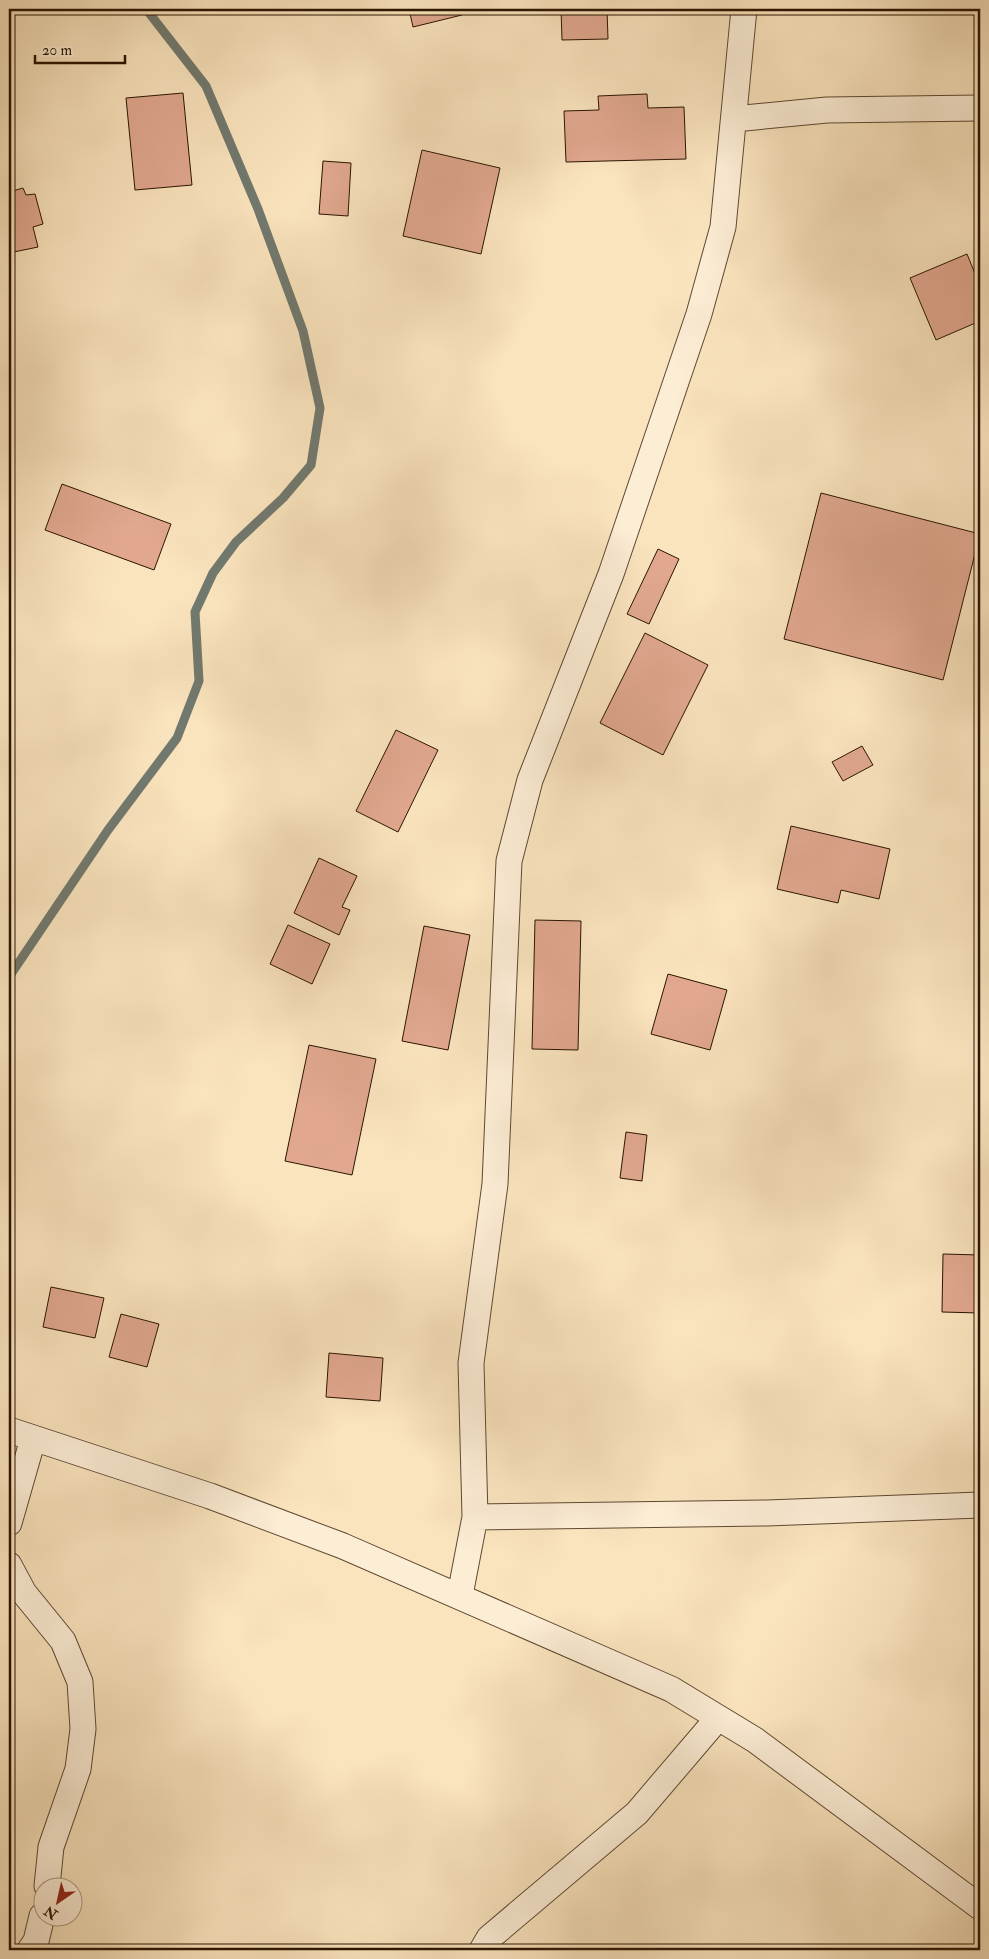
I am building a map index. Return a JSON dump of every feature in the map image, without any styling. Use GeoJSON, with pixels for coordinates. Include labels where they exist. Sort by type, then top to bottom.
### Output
{"type":"FeatureCollection","features":[{"type":"Feature","properties":{"kind":"street"},"geometry":{"type":"LineString","coordinates":[[460,1595],[475,1517],[471,1363],[495,1184],[508,861],[530,780],[611,574],[698,314],[723,227],[744,9]]}},
{"type":"Feature","properties":{"kind":"street"},"geometry":{"type":"LineString","coordinates":[[734,119],[826,110],[980,108]]}},
{"type":"Feature","properties":{"kind":"street"},"geometry":{"type":"LineString","coordinates":[[9,1430],[210,1496],[343,1546],[460,1595],[671,1689],[755,1740],[980,1907]]}},
{"type":"Feature","properties":{"kind":"street"},"geometry":{"type":"LineString","coordinates":[[9,1523],[34,1439]]}},
{"type":"Feature","properties":{"kind":"street"},"geometry":{"type":"LineString","coordinates":[[475,1517],[767,1513],[980,1506]]}},
{"type":"Feature","properties":{"kind":"street"},"geometry":{"type":"LineString","coordinates":[[9,1565],[24,1593],[63,1641],[80,1682],[83,1729],[78,1769],[51,1847],[48,1876]]}},
{"type":"Feature","properties":{"kind":"street"},"geometry":{"type":"LineString","coordinates":[[482,1950],[489,1938],[637,1813],[718,1718]]}},
{"type":"Feature","properties":{"kind":"street"},"geometry":{"type":"LineString","coordinates":[[30,1950],[36,1942],[40,1926]]}},
{"type":"Feature","properties":{"kind":"building"},"geometry":{"type":"Polygon","coordinates":[[[409,9],[460,9],[462,15],[413,27],[409,9]]]}},
{"type":"Feature","properties":{"kind":"building"},"geometry":{"type":"Polygon","coordinates":[[[561,9],[607,9],[608,39],[562,40],[561,9]]]}},
{"type":"Feature","properties":{"kind":"building"},"geometry":{"type":"Polygon","coordinates":[[[183,93],[192,185],[135,190],[126,98],[183,93]]]}},
{"type":"Feature","properties":{"kind":"building"},"geometry":{"type":"Polygon","coordinates":[[[647,94],[648,108],[684,107],[686,159],[566,162],[564,111],[599,110],[598,96],[647,94]]]}},
{"type":"Feature","properties":{"kind":"building"},"geometry":{"type":"Polygon","coordinates":[[[422,150],[500,168],[481,254],[403,236],[422,150]]]}},
{"type":"Feature","properties":{"kind":"building"},"geometry":{"type":"Polygon","coordinates":[[[323,161],[351,163],[348,216],[319,214],[323,161]]]}},
{"type":"Feature","properties":{"kind":"building"},"geometry":{"type":"Polygon","coordinates":[[[23,188],[26,195],[35,194],[43,224],[33,227],[38,247],[9,253],[9,192],[23,188]]]}},
{"type":"Feature","properties":{"kind":"building"},"geometry":{"type":"Polygon","coordinates":[[[967,254],[980,286],[980,321],[936,340],[910,278],[967,254]]]}},
{"type":"Feature","properties":{"kind":"building"},"geometry":{"type":"Polygon","coordinates":[[[62,484],[171,524],[154,570],[45,530],[62,484]]]}},
{"type":"Feature","properties":{"kind":"building"},"geometry":{"type":"Polygon","coordinates":[[[821,493],[980,534],[943,680],[784,639],[821,493]]]}},
{"type":"Feature","properties":{"kind":"building"},"geometry":{"type":"Polygon","coordinates":[[[658,549],[679,559],[649,624],[627,614],[658,549]]]}},
{"type":"Feature","properties":{"kind":"building"},"geometry":{"type":"Polygon","coordinates":[[[645,633],[708,665],[663,755],[600,723],[645,633]]]}},
{"type":"Feature","properties":{"kind":"building"},"geometry":{"type":"Polygon","coordinates":[[[396,730],[438,750],[398,832],[356,811],[396,730]]]}},
{"type":"Feature","properties":{"kind":"building"},"geometry":{"type":"Polygon","coordinates":[[[862,746],[873,765],[843,781],[832,762],[862,746]]]}},
{"type":"Feature","properties":{"kind":"building"},"geometry":{"type":"Polygon","coordinates":[[[791,826],[890,849],[879,899],[841,890],[838,903],[777,889],[791,826]]]}},
{"type":"Feature","properties":{"kind":"building"},"geometry":{"type":"Polygon","coordinates":[[[319,858],[357,876],[342,907],[350,910],[339,935],[294,913],[319,858]]]}},
{"type":"Feature","properties":{"kind":"building"},"geometry":{"type":"Polygon","coordinates":[[[535,920],[581,921],[578,1050],[532,1049],[535,920]]]}},
{"type":"Feature","properties":{"kind":"building"},"geometry":{"type":"Polygon","coordinates":[[[288,925],[330,944],[312,984],[270,964],[288,925]]]}},
{"type":"Feature","properties":{"kind":"building"},"geometry":{"type":"Polygon","coordinates":[[[424,926],[470,935],[448,1050],[402,1041],[424,926]]]}},
{"type":"Feature","properties":{"kind":"building"},"geometry":{"type":"Polygon","coordinates":[[[668,974],[727,990],[710,1050],[651,1034],[668,974]]]}},
{"type":"Feature","properties":{"kind":"building"},"geometry":{"type":"Polygon","coordinates":[[[309,1045],[376,1059],[352,1175],[285,1161],[309,1045]]]}},
{"type":"Feature","properties":{"kind":"building"},"geometry":{"type":"Polygon","coordinates":[[[626,1132],[647,1135],[642,1181],[620,1178],[626,1132]]]}},
{"type":"Feature","properties":{"kind":"building"},"geometry":{"type":"Polygon","coordinates":[[[943,1254],[980,1255],[980,1313],[942,1312],[943,1254]]]}},
{"type":"Feature","properties":{"kind":"building"},"geometry":{"type":"Polygon","coordinates":[[[51,1287],[104,1298],[95,1338],[43,1327],[51,1287]]]}},
{"type":"Feature","properties":{"kind":"building"},"geometry":{"type":"Polygon","coordinates":[[[121,1314],[159,1324],[147,1367],[109,1357],[121,1314]]]}},
{"type":"Feature","properties":{"kind":"building"},"geometry":{"type":"Polygon","coordinates":[[[329,1353],[383,1358],[380,1401],[326,1397],[329,1353]]]}},
{"type":"Feature","properties":{"kind":"waterway"},"geometry":{"type":"LineString","coordinates":[[9,977],[108,830],[177,738],[199,681],[195,612],[213,573],[236,542],[283,498],[311,465],[320,408],[303,331],[258,209],[206,86],[146,9]]}}]}
